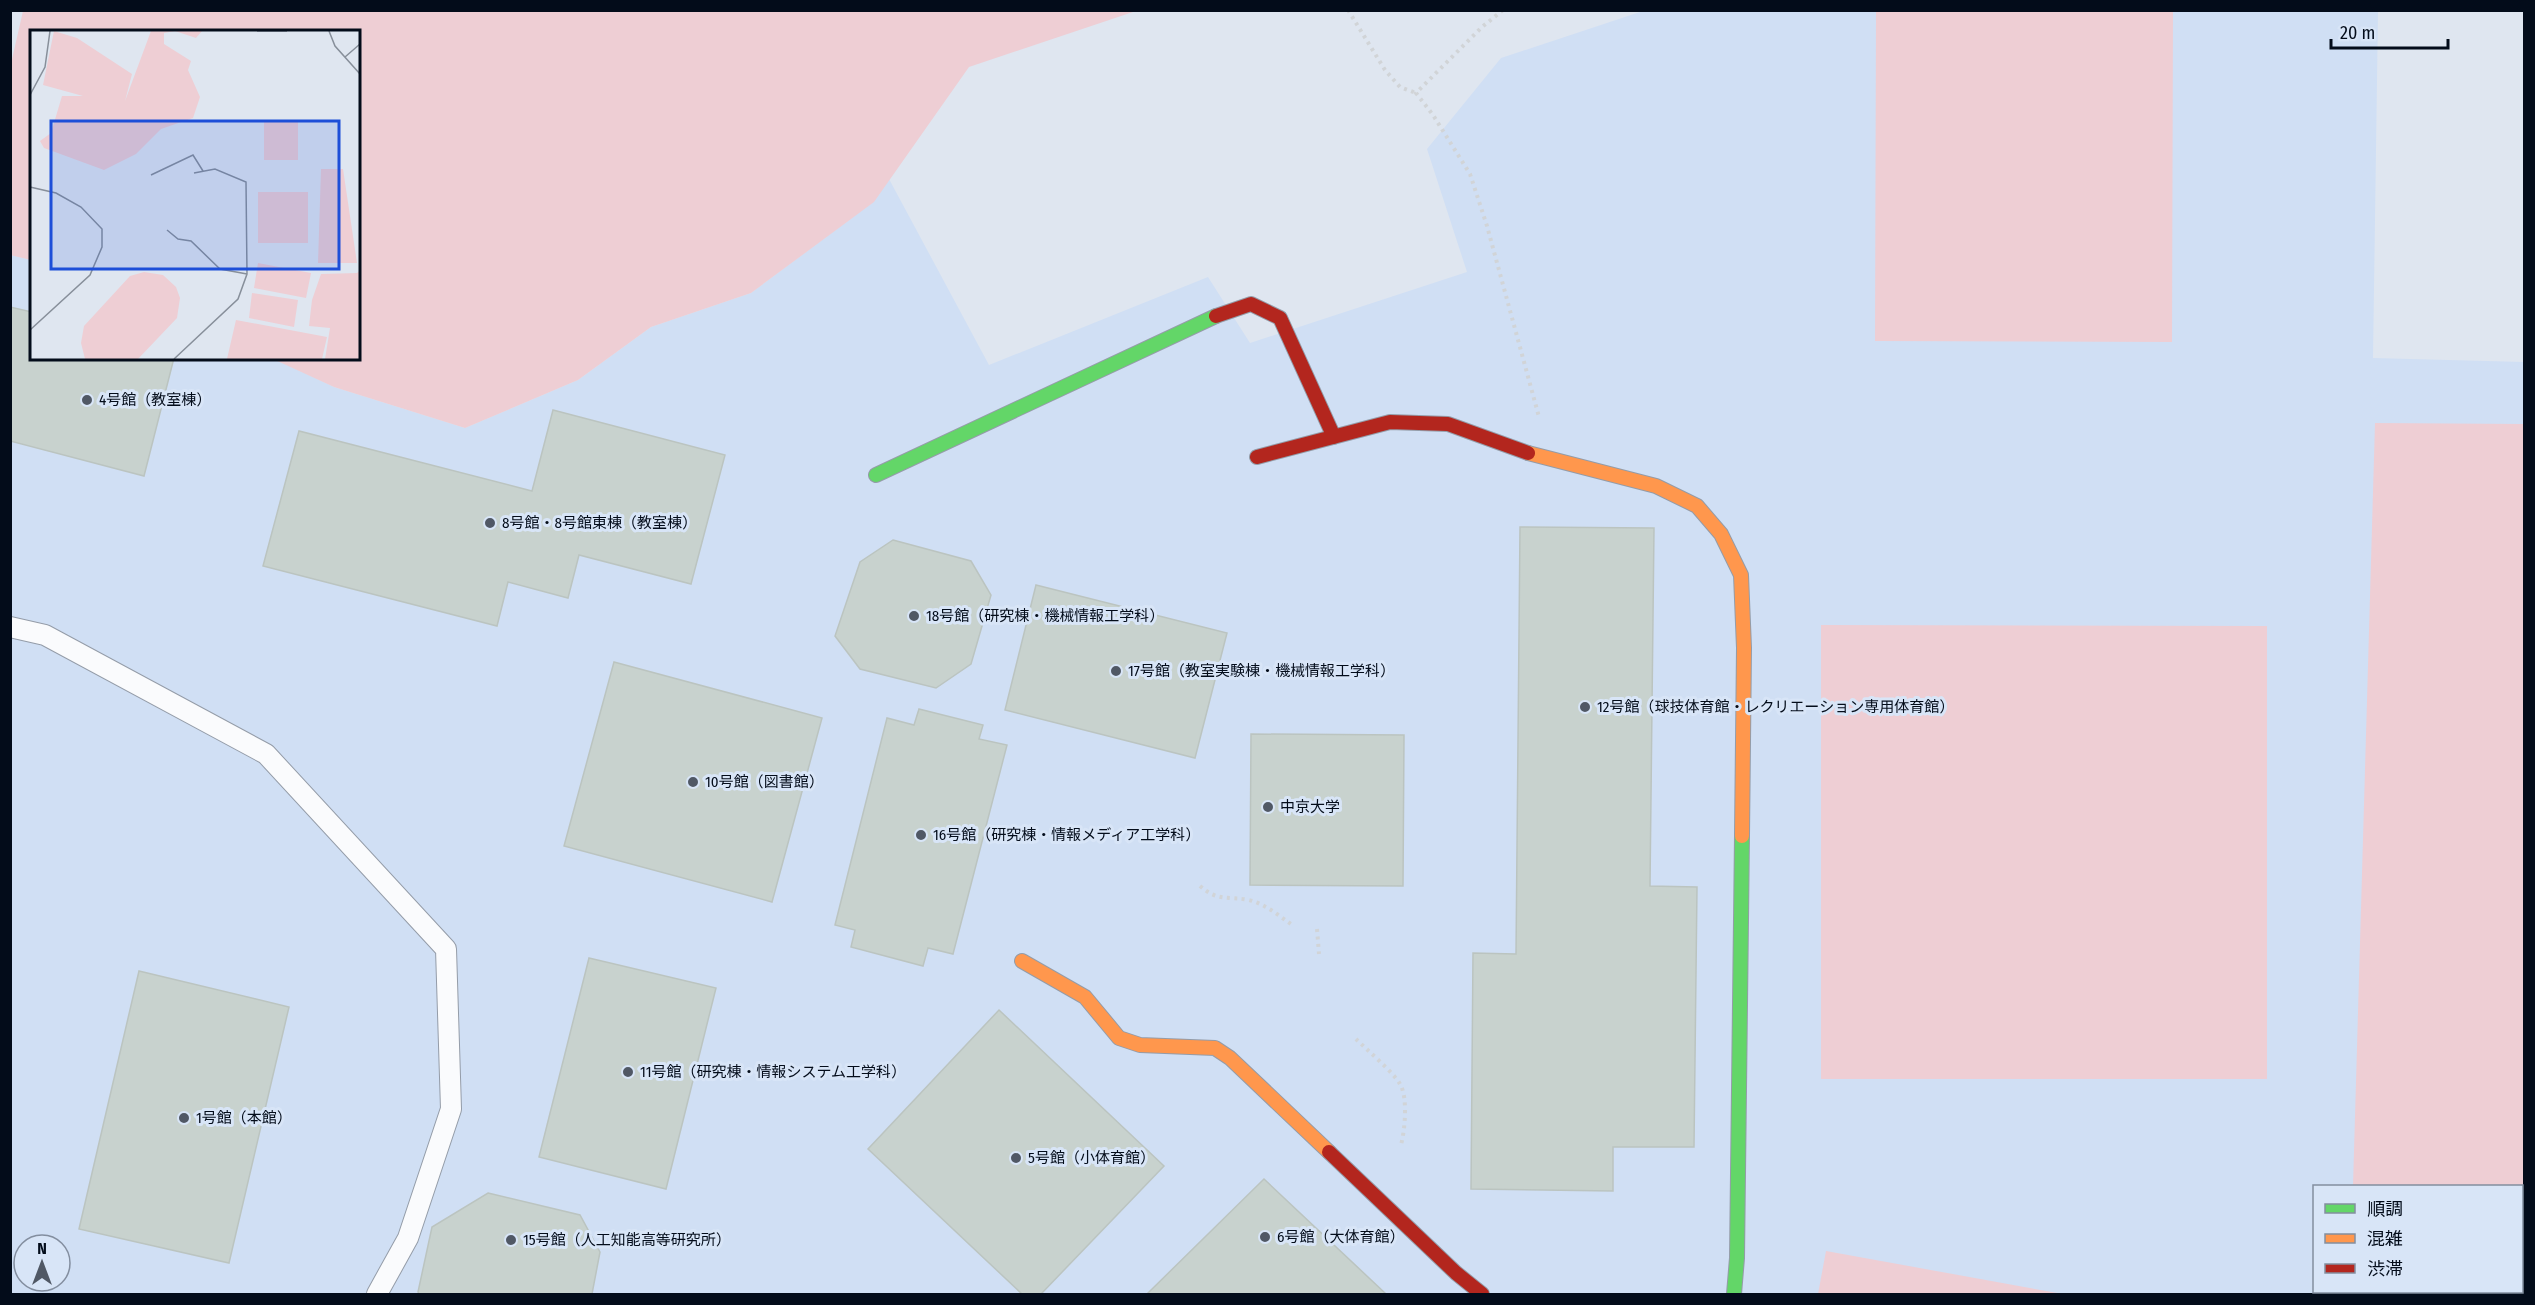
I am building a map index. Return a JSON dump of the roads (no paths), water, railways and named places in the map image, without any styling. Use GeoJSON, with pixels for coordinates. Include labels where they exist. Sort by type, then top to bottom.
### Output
{"type":"FeatureCollection","features":[{"type":"Feature","properties":{"kind":"street"},"geometry":{"type":"LineString","coordinates":[[876,475],[1226,311],[1251,304],[1280,318],[1334,437]]}},
{"type":"Feature","properties":{"kind":"street"},"geometry":{"type":"LineString","coordinates":[[1257,457],[1390,422],[1448,424],[1540,456],[1656,486],[1696,506],[1721,534],[1741,575],[1744,648],[1737,1258],[1734,1294]]}},
{"type":"Feature","properties":{"kind":"street"},"geometry":{"type":"LineString","coordinates":[[1022,961],[1085,997],[1119,1038],[1140,1045],[1215,1048],[1230,1058],[1456,1273],[1482,1294]]}},
{"type":"Feature","properties":{"kind":"lane"},"geometry":{"type":"LineString","coordinates":[[10,627],[45,635],[266,754],[446,949],[451,1108],[408,1238],[377,1294]]}},
{"type":"Feature","properties":{"kind":"place","name":"4号館（教室棟）"},"geometry":{"type":"Point","coordinates":[87,400]}},
{"type":"Feature","properties":{"kind":"place","name":"8号館・8号館東棟（教室棟）"},"geometry":{"type":"Point","coordinates":[490,523]}},
{"type":"Feature","properties":{"kind":"place","name":"18号館（研究棟・機械情報工学科）"},"geometry":{"type":"Point","coordinates":[914,616]}},
{"type":"Feature","properties":{"kind":"place","name":"17号館（教室実験棟・機械情報工学科）"},"geometry":{"type":"Point","coordinates":[1116,671]}},
{"type":"Feature","properties":{"kind":"place","name":"12号館（球技体育館・レクリエーション専用体育館）"},"geometry":{"type":"Point","coordinates":[1585,707]}},
{"type":"Feature","properties":{"kind":"place","name":"10号館（図書館）"},"geometry":{"type":"Point","coordinates":[693,782]}},
{"type":"Feature","properties":{"kind":"place","name":"中京大学"},"geometry":{"type":"Point","coordinates":[1268,807]}},
{"type":"Feature","properties":{"kind":"place","name":"16号館（研究棟・情報メディア工学科）"},"geometry":{"type":"Point","coordinates":[921,835]}},
{"type":"Feature","properties":{"kind":"place","name":"11号館（研究棟・情報システム工学科）"},"geometry":{"type":"Point","coordinates":[628,1072]}},
{"type":"Feature","properties":{"kind":"place","name":"1号館（本館）"},"geometry":{"type":"Point","coordinates":[184,1118]}},
{"type":"Feature","properties":{"kind":"place","name":"5号館（小体育館）"},"geometry":{"type":"Point","coordinates":[1016,1158]}},
{"type":"Feature","properties":{"kind":"place","name":"6号館（大体育館）"},"geometry":{"type":"Point","coordinates":[1265,1237]}},
{"type":"Feature","properties":{"kind":"place","name":"15号館（人工知能高等研究所）"},"geometry":{"type":"Point","coordinates":[511,1240]}}]}
